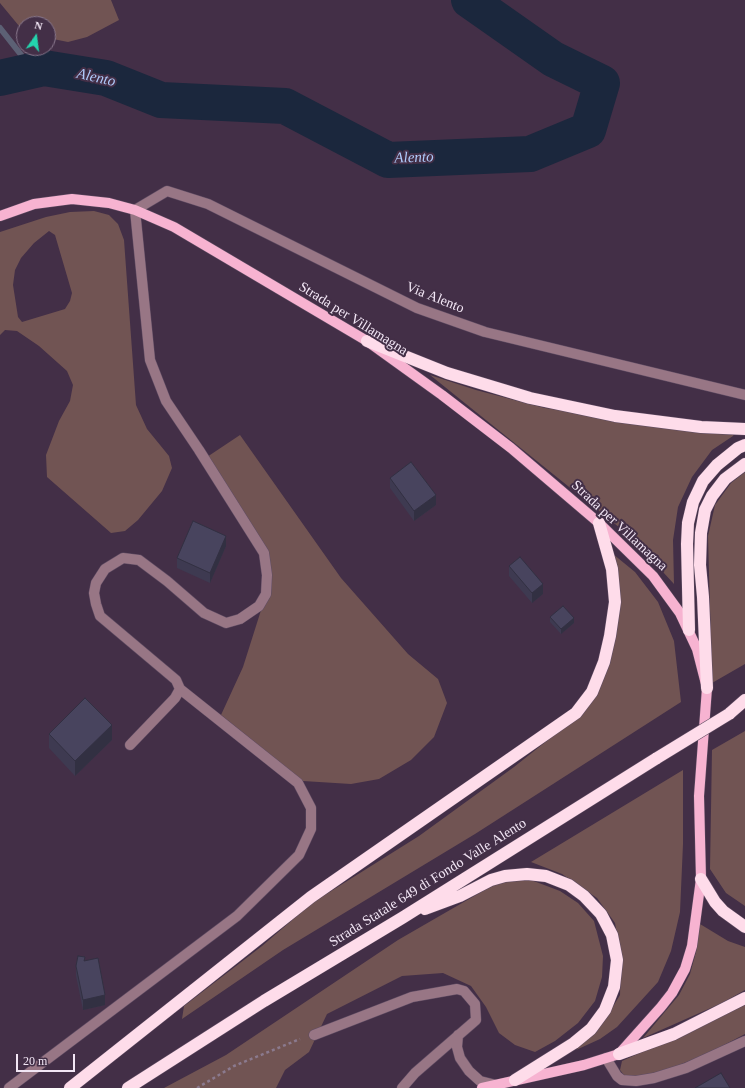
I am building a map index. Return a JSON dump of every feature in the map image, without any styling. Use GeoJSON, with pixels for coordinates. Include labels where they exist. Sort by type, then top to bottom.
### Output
{"type":"FeatureCollection","features":[{"type":"Feature","properties":{"kind":"highway"},"geometry":{"type":"LineString","coordinates":[[367,341],[447,373],[530,398],[615,416],[701,427],[745,430]]}},
{"type":"Feature","properties":{"kind":"highway"},"geometry":{"type":"LineString","coordinates":[[689,630],[687,544],[688,523],[693,502],[704,481],[717,465],[738,448],[745,445]]}},
{"type":"Feature","properties":{"kind":"highway"},"geometry":{"type":"LineString","coordinates":[[707,688],[700,565],[700,533],[705,510],[712,496],[725,479],[745,464]]}},
{"type":"Feature","properties":{"kind":"highway"},"geometry":{"type":"LineString","coordinates":[[70,1088],[311,897],[576,713],[592,692],[604,662],[610,636],[615,602],[612,569],[599,523]]}},
{"type":"Feature","properties":{"kind":"highway"},"geometry":{"type":"LineString","coordinates":[[729,714],[745,700]]}},
{"type":"Feature","properties":{"kind":"highway","name":"Strada Statale 649 di Fondo Valle Alento"},"geometry":{"type":"LineString","coordinates":[[128,1088],[264,1001],[402,918],[745,704]]}},
{"type":"Feature","properties":{"kind":"highway"},"geometry":{"type":"LineString","coordinates":[[729,714],[745,711]]}},
{"type":"Feature","properties":{"kind":"highway"},"geometry":{"type":"LineString","coordinates":[[402,918],[460,896],[491,880],[506,876],[527,874],[546,876],[569,885],[584,896],[601,914],[612,935],[617,960],[614,988],[605,1010],[592,1029],[574,1043],[515,1080]]}},
{"type":"Feature","properties":{"kind":"highway"},"geometry":{"type":"LineString","coordinates":[[701,879],[719,906],[734,920],[745,926]]}},
{"type":"Feature","properties":{"kind":"highway"},"geometry":{"type":"LineString","coordinates":[[619,1054],[674,1034],[745,998]]}},
{"type":"Feature","properties":{"kind":"main road","name":"Strada per Villamagna"},"geometry":{"type":"LineString","coordinates":[[0,216],[34,204],[72,199],[109,203],[135,210],[174,228],[367,341],[511,448],[599,523],[662,586],[680,613],[689,630],[697,649],[707,688],[699,796],[701,879],[692,946],[684,969],[668,998],[619,1054]]}},
{"type":"Feature","properties":{"kind":"main road"},"geometry":{"type":"LineString","coordinates":[[482,1088],[584,1066],[619,1054]]}},
{"type":"Feature","properties":{"kind":"street","name":"Via Alento"},"geometry":{"type":"LineString","coordinates":[[135,210],[167,190],[208,204],[417,308],[485,332],[745,395]]}},
{"type":"Feature","properties":{"kind":"street"},"geometry":{"type":"LineString","coordinates":[[10,1088],[237,916],[299,855],[311,829],[311,808],[298,783],[180,689],[176,680],[100,616],[96,604],[94,593],[96,583],[105,569],[123,558],[139,560],[167,581],[204,614],[226,623],[240,619],[259,606],[266,594],[267,575],[264,553],[166,401],[150,360],[135,210]]}},
{"type":"Feature","properties":{"kind":"street"},"geometry":{"type":"LineString","coordinates":[[130,745],[175,698],[180,689]]}},
{"type":"Feature","properties":{"kind":"street"},"geometry":{"type":"LineString","coordinates":[[314,1035],[412,997],[457,988],[464,991],[475,1004],[476,1020],[415,1073],[402,1088]]}},
{"type":"Feature","properties":{"kind":"street"},"geometry":{"type":"LineString","coordinates":[[458,1035],[457,1047],[460,1058],[469,1071],[480,1081],[496,1085]]}},
{"type":"Feature","properties":{"kind":"street"},"geometry":{"type":"LineString","coordinates":[[606,1058],[617,1076],[622,1080],[636,1081],[654,1078],[686,1068],[745,1041]]}},
{"type":"Feature","properties":{"kind":"path"},"geometry":{"type":"LineString","coordinates":[[198,1088],[234,1066],[285,1044],[314,1035]]}},
{"type":"Feature","properties":{"kind":"shaded area"},"geometry":{"type":"Polygon","coordinates":[[[0,0],[111,0],[119,20],[87,37],[68,42],[56,40],[56,16],[16,16],[16,22],[0,3],[0,0]]]}},
{"type":"Feature","properties":{"kind":"shaded area"},"geometry":{"type":"Polygon","coordinates":[[[94,211],[109,215],[118,224],[124,240],[136,405],[147,429],[169,456],[172,468],[162,491],[138,520],[125,531],[111,533],[47,477],[46,455],[59,421],[70,401],[73,385],[67,371],[39,346],[17,331],[5,330],[0,335],[0,232],[46,217],[70,212],[94,211]],[[49,231],[34,243],[21,258],[15,270],[13,285],[18,317],[22,322],[65,309],[70,301],[72,293],[55,235],[49,231]]]}},
{"type":"Feature","properties":{"kind":"shaded area"},"geometry":{"type":"Polygon","coordinates":[[[430,375],[476,390],[545,408],[674,425],[736,431],[733,436],[712,450],[692,477],[678,507],[673,540],[674,584],[630,536],[430,375]]]}},
{"type":"Feature","properties":{"kind":"shaded area"},"geometry":{"type":"Polygon","coordinates":[[[240,435],[341,578],[408,654],[438,679],[447,703],[434,737],[411,760],[379,779],[351,784],[303,781],[221,715],[243,667],[269,585],[267,562],[207,457],[240,435]]]}},
{"type":"Feature","properties":{"kind":"shaded area"},"geometry":{"type":"Polygon","coordinates":[[[745,472],[745,664],[712,683],[708,536],[715,505],[731,483],[745,472]]]}},
{"type":"Feature","properties":{"kind":"shaded area"},"geometry":{"type":"Polygon","coordinates":[[[613,554],[635,572],[658,602],[674,641],[681,702],[475,834],[283,950],[182,1019],[184,1006],[262,946],[312,903],[419,836],[514,767],[578,716],[619,605],[619,580],[613,554]]]}},
{"type":"Feature","properties":{"kind":"shaded area"},"geometry":{"type":"Polygon","coordinates":[[[745,731],[745,906],[726,893],[710,869],[712,750],[745,731]]]}},
{"type":"Feature","properties":{"kind":"shaded area"},"geometry":{"type":"Polygon","coordinates":[[[683,770],[683,844],[680,912],[671,951],[658,982],[617,1027],[600,1039],[576,1050],[603,1023],[620,995],[621,957],[615,923],[597,898],[562,874],[531,862],[683,770]]]}},
{"type":"Feature","properties":{"kind":"shaded area"},"geometry":{"type":"Polygon","coordinates":[[[511,880],[531,880],[560,891],[578,903],[594,921],[603,956],[602,977],[595,1001],[578,1023],[555,1041],[535,1052],[515,1045],[499,1033],[486,1007],[471,986],[443,973],[402,976],[327,1014],[309,1052],[285,1070],[276,1088],[164,1088],[226,1055],[398,940],[495,884],[511,880]]]}},
{"type":"Feature","properties":{"kind":"shaded area"},"geometry":{"type":"Polygon","coordinates":[[[700,924],[728,941],[745,947],[745,990],[722,1003],[643,1038],[679,995],[690,974],[696,952],[700,924]]]}},
{"type":"Feature","properties":{"kind":"shaded area"},"geometry":{"type":"Polygon","coordinates":[[[745,1005],[745,1034],[705,1055],[666,1070],[638,1077],[624,1075],[620,1070],[622,1061],[745,1005]]]}},
{"type":"Feature","properties":{"kind":"building"},"geometry":{"type":"Polygon","coordinates":[[[411,462],[436,495],[414,511],[390,478],[411,462]]]}},
{"type":"Feature","properties":{"kind":"building"},"geometry":{"type":"Polygon","coordinates":[[[193,521],[226,536],[210,573],[177,558],[193,521]]]}},
{"type":"Feature","properties":{"kind":"building"},"geometry":{"type":"Polygon","coordinates":[[[520,557],[543,584],[532,593],[509,566],[520,557]]]}},
{"type":"Feature","properties":{"kind":"building"},"geometry":{"type":"Polygon","coordinates":[[[563,606],[574,618],[561,629],[550,617],[563,606]]]}},
{"type":"Feature","properties":{"kind":"building"},"geometry":{"type":"Polygon","coordinates":[[[85,698],[112,725],[75,761],[49,734],[85,698]]]}},
{"type":"Feature","properties":{"kind":"building"},"geometry":{"type":"Polygon","coordinates":[[[78,956],[85,957],[84,961],[98,958],[105,995],[83,1000],[76,966],[78,956]]]}},
{"type":"Feature","properties":{"kind":"building"},"geometry":{"type":"Polygon","coordinates":[[[721,1073],[730,1088],[695,1088],[721,1073]]]}},
{"type":"Feature","properties":{"kind":"waterway","name":"Alento"},"geometry":{"type":"LineString","coordinates":[[0,78],[44,68],[106,78],[161,100],[285,106],[388,160],[530,154],[588,130],[602,83],[553,59],[469,0]]}},
{"type":"Feature","properties":{"kind":"waterway"},"geometry":{"type":"LineString","coordinates":[[0,28],[33,70]]}}]}
